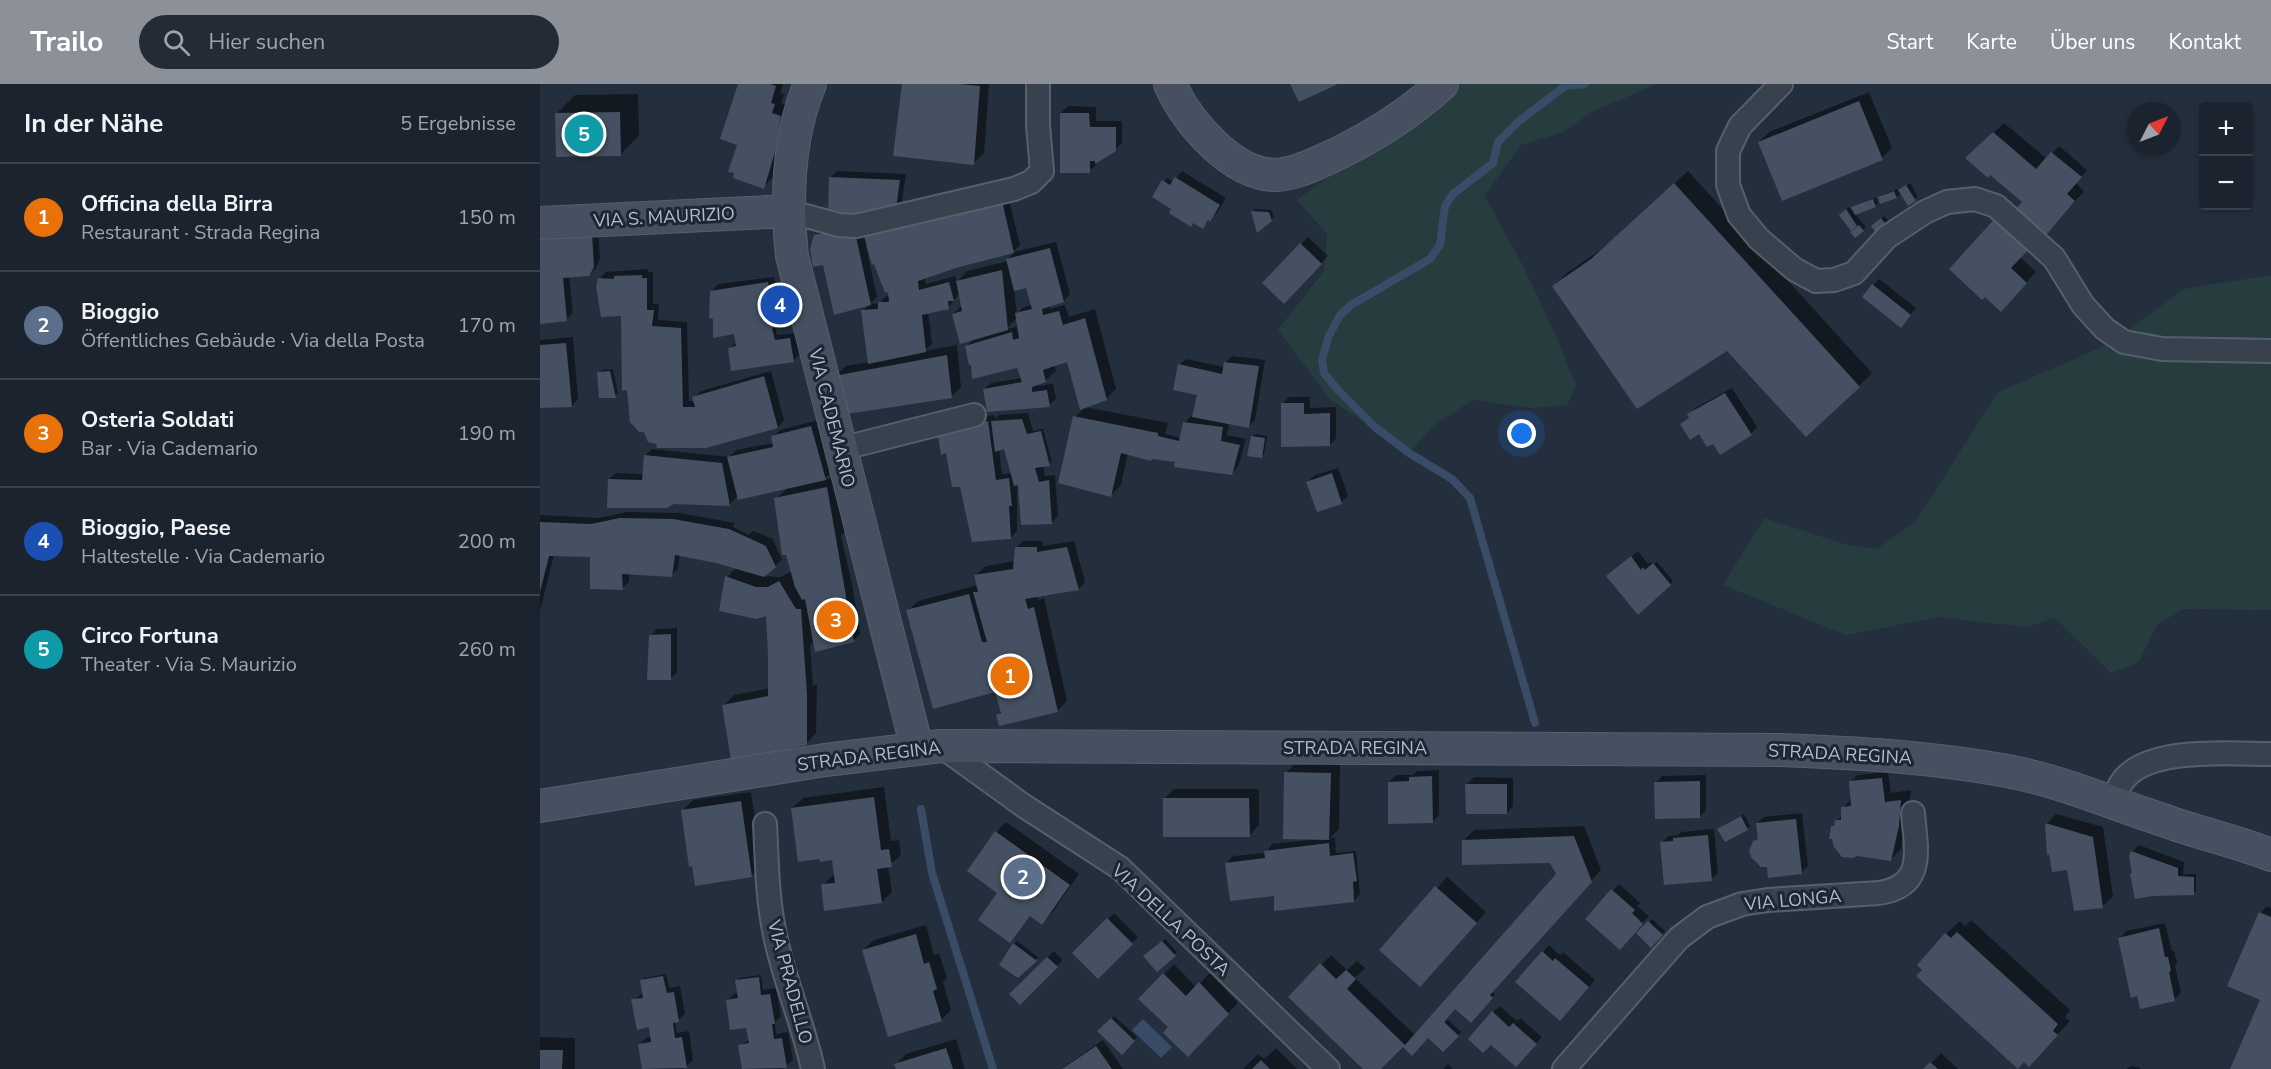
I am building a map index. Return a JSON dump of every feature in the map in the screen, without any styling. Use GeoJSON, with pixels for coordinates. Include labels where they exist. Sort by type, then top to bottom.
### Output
{"type":"FeatureCollection","features":[{"type":"Feature","properties":{"kind":"main road","name":"VIA CADEMARIO"},"geometry":{"type":"LineString","coordinates":[[810,84],[799,117],[795,139],[788,211],[792,256],[840,449],[929,747]]}},
{"type":"Feature","properties":{"kind":"main road"},"geometry":{"type":"LineString","coordinates":[[1170,84],[1202,131],[1227,156],[1245,168],[1277,175],[1294,172],[1350,148],[1390,125],[1429,89]]}},
{"type":"Feature","properties":{"kind":"main road","name":"VIA S. MAURIZIO"},"geometry":{"type":"LineString","coordinates":[[540,223],[788,211]]}},
{"type":"Feature","properties":{"kind":"main road","name":"STRADA REGINA"},"geometry":{"type":"LineString","coordinates":[[540,806],[825,760],[929,747],[1781,750],[1880,754],[2009,771],[2045,780],[2114,803],[2269,858]]}},
{"type":"Feature","properties":{"kind":"street"},"geometry":{"type":"LineString","coordinates":[[788,211],[839,225],[856,226],[1014,189],[1031,182],[1042,171],[1038,126],[1038,84]]}},
{"type":"Feature","properties":{"kind":"street"},"geometry":{"type":"LineString","coordinates":[[1781,84],[1740,126],[1728,151],[1728,185],[1739,215],[1759,239],[1794,270],[1816,281],[1834,280],[1854,273],[1887,237],[1925,212],[1947,202],[1975,199],[1996,206],[2054,258],[2083,305],[2105,329],[2124,342],[2162,349],[2271,351]]}},
{"type":"Feature","properties":{"kind":"street"},"geometry":{"type":"LineString","coordinates":[[840,449],[974,415]]}},
{"type":"Feature","properties":{"kind":"street","name":"VIA DELLA POSTA"},"geometry":{"type":"LineString","coordinates":[[929,747],[977,773],[1119,868],[1328,1069]]}},
{"type":"Feature","properties":{"kind":"street"},"geometry":{"type":"LineString","coordinates":[[2114,803],[2120,784],[2127,777],[2142,765],[2165,757],[2190,754],[2271,754]]}},
{"type":"Feature","properties":{"kind":"street","name":"VIA LONGA"},"geometry":{"type":"LineString","coordinates":[[1564,1069],[1679,938],[1707,917],[1742,904],[1768,900],[1879,893],[1894,891],[1904,885],[1915,868],[1913,813]]}},
{"type":"Feature","properties":{"kind":"street","name":"VIA PRADELLO"},"geometry":{"type":"LineString","coordinates":[[765,824],[770,907],[775,938],[807,1041],[813,1069]]}},
{"type":"Feature","properties":{"kind":"green space"},"geometry":{"type":"Polygon","coordinates":[[[1442,84],[1657,84],[1592,112],[1561,133],[1521,145],[1484,196],[1534,289],[1576,386],[1567,405],[1532,408],[1473,400],[1434,425],[1409,453],[1330,399],[1278,330],[1324,271],[1327,234],[1297,200],[1333,174],[1366,139],[1442,84]]]}},
{"type":"Feature","properties":{"kind":"green space"},"geometry":{"type":"Polygon","coordinates":[[[2271,275],[2271,610],[2183,609],[2157,625],[2139,662],[2111,673],[2055,618],[2026,627],[1938,617],[1846,635],[1723,585],[1764,518],[1847,545],[1877,549],[1916,521],[1998,392],[2109,344],[2184,289],[2271,275]]]}},
{"type":"Feature","properties":{"kind":"water"},"geometry":{"type":"Polygon","coordinates":[[[1143,1019],[1172,1047],[1161,1058],[1132,1030],[1143,1019]]]}},
{"type":"Feature","properties":{"kind":"building"},"geometry":{"type":"Polygon","coordinates":[[[738,84],[776,86],[771,103],[775,104],[772,113],[781,116],[775,152],[764,189],[733,178],[734,173],[728,172],[737,145],[720,139],[738,84]]]}},
{"type":"Feature","properties":{"kind":"building"},"geometry":{"type":"Polygon","coordinates":[[[902,84],[980,86],[974,165],[893,156],[902,84]]]}},
{"type":"Feature","properties":{"kind":"building"},"geometry":{"type":"Polygon","coordinates":[[[1290,84],[1338,84],[1299,102],[1290,84]]]}},
{"type":"Feature","properties":{"kind":"building"},"geometry":{"type":"Polygon","coordinates":[[[1859,101],[1883,160],[1782,201],[1758,142],[1859,101]]]}},
{"type":"Feature","properties":{"kind":"building"},"geometry":{"type":"Polygon","coordinates":[[[620,112],[621,156],[556,157],[555,113],[620,112]]]}},
{"type":"Feature","properties":{"kind":"building"},"geometry":{"type":"Polygon","coordinates":[[[1060,113],[1089,113],[1090,127],[1116,127],[1116,151],[1095,164],[1095,161],[1090,161],[1090,173],[1060,173],[1060,113]]]}},
{"type":"Feature","properties":{"kind":"building"},"geometry":{"type":"Polygon","coordinates":[[[1993,132],[2036,169],[2051,152],[2082,177],[2067,194],[2075,201],[2041,241],[2010,215],[2022,202],[1990,175],[1988,178],[1965,158],[1993,132]]]}},
{"type":"Feature","properties":{"kind":"building"},"geometry":{"type":"Polygon","coordinates":[[[829,177],[900,180],[895,215],[828,218],[829,177]]]}},
{"type":"Feature","properties":{"kind":"building"},"geometry":{"type":"Polygon","coordinates":[[[1175,177],[1220,205],[1203,229],[1193,223],[1191,227],[1169,213],[1171,209],[1152,197],[1162,180],[1170,185],[1175,177]]]}},
{"type":"Feature","properties":{"kind":"building"},"geometry":{"type":"Polygon","coordinates":[[[1674,183],[1860,387],[1806,437],[1727,351],[1637,409],[1552,286],[1591,259],[1674,183]]]}},
{"type":"Feature","properties":{"kind":"building"},"geometry":{"type":"Polygon","coordinates":[[[1906,185],[1916,201],[1908,206],[1898,190],[1906,185]]]}},
{"type":"Feature","properties":{"kind":"building"},"geometry":{"type":"Polygon","coordinates":[[[1894,191],[1897,198],[1880,204],[1878,197],[1894,191]]]}},
{"type":"Feature","properties":{"kind":"building"},"geometry":{"type":"Polygon","coordinates":[[[1873,199],[1876,207],[1855,215],[1851,207],[1873,199]]]}},
{"type":"Feature","properties":{"kind":"building"},"geometry":{"type":"Polygon","coordinates":[[[1002,201],[1014,253],[959,267],[918,281],[919,290],[949,282],[954,301],[948,301],[949,309],[922,315],[926,352],[868,364],[861,310],[878,309],[878,302],[889,302],[888,292],[885,293],[874,264],[872,265],[862,229],[1002,201]]]}},
{"type":"Feature","properties":{"kind":"building"},"geometry":{"type":"Polygon","coordinates":[[[1846,209],[1857,226],[1851,231],[1839,215],[1846,209]]]}},
{"type":"Feature","properties":{"kind":"building"},"geometry":{"type":"Polygon","coordinates":[[[1251,211],[1269,212],[1272,221],[1257,233],[1251,211]]]}},
{"type":"Feature","properties":{"kind":"building"},"geometry":{"type":"Polygon","coordinates":[[[1999,214],[2033,245],[2011,268],[2027,283],[2001,312],[1985,297],[1982,300],[1949,269],[1999,214]]]}},
{"type":"Feature","properties":{"kind":"building"},"geometry":{"type":"Polygon","coordinates":[[[1881,218],[1888,227],[1878,235],[1871,226],[1881,218]]]}},
{"type":"Feature","properties":{"kind":"building"},"geometry":{"type":"Polygon","coordinates":[[[1859,225],[1864,231],[1855,238],[1850,232],[1859,225]]]}},
{"type":"Feature","properties":{"kind":"building"},"geometry":{"type":"Polygon","coordinates":[[[833,231],[855,232],[871,305],[834,315],[823,265],[813,267],[810,249],[814,235],[833,231]]]}},
{"type":"Feature","properties":{"kind":"building"},"geometry":{"type":"Polygon","coordinates":[[[592,234],[594,267],[589,276],[563,278],[567,321],[540,324],[540,240],[592,234]]]}},
{"type":"Feature","properties":{"kind":"building"},"geometry":{"type":"Polygon","coordinates":[[[1300,243],[1322,264],[1284,304],[1262,283],[1300,243]]]}},
{"type":"Feature","properties":{"kind":"building"},"geometry":{"type":"Polygon","coordinates":[[[1050,248],[1064,302],[1042,309],[1043,315],[1059,311],[1063,325],[1085,318],[1107,400],[1080,410],[1067,362],[1043,370],[1046,382],[1032,387],[1032,392],[1047,390],[1050,407],[987,412],[983,389],[1022,382],[1017,368],[972,379],[971,365],[969,365],[965,346],[1012,332],[1013,340],[1019,338],[1015,313],[1032,309],[1026,288],[1014,291],[1006,259],[1050,248]]]}},
{"type":"Feature","properties":{"kind":"building"},"geometry":{"type":"Polygon","coordinates":[[[1002,270],[1008,330],[960,344],[952,314],[962,311],[956,281],[1002,270]]]}},
{"type":"Feature","properties":{"kind":"building"},"geometry":{"type":"Polygon","coordinates":[[[642,275],[642,278],[647,278],[647,310],[654,310],[652,326],[681,328],[683,407],[695,407],[692,397],[764,376],[778,428],[706,448],[657,448],[656,444],[648,442],[644,432],[639,432],[630,422],[627,390],[622,391],[621,316],[601,317],[596,287],[598,278],[614,279],[614,276],[642,275]]]}},
{"type":"Feature","properties":{"kind":"building"},"geometry":{"type":"Polygon","coordinates":[[[768,282],[777,327],[772,328],[775,340],[790,338],[794,362],[731,371],[728,348],[736,346],[734,334],[713,338],[713,319],[709,318],[710,291],[768,282]]]}},
{"type":"Feature","properties":{"kind":"building"},"geometry":{"type":"Polygon","coordinates":[[[1872,284],[1911,315],[1901,328],[1862,297],[1872,284]]]}},
{"type":"Feature","properties":{"kind":"building"},"geometry":{"type":"Polygon","coordinates":[[[566,343],[572,407],[540,408],[540,345],[566,343]]]}},
{"type":"Feature","properties":{"kind":"building"},"geometry":{"type":"Polygon","coordinates":[[[947,355],[952,398],[840,415],[834,376],[947,355]]]}},
{"type":"Feature","properties":{"kind":"building"},"geometry":{"type":"Polygon","coordinates":[[[1224,362],[1259,366],[1249,428],[1192,417],[1197,395],[1173,390],[1178,364],[1222,374],[1224,362]]]}},
{"type":"Feature","properties":{"kind":"building"},"geometry":{"type":"Polygon","coordinates":[[[610,371],[616,398],[599,398],[597,372],[610,371]]]}},
{"type":"Feature","properties":{"kind":"building"},"geometry":{"type":"Polygon","coordinates":[[[1725,393],[1752,435],[1720,455],[1713,444],[1707,447],[1699,434],[1690,440],[1680,424],[1689,418],[1687,414],[1725,393]]]}},
{"type":"Feature","properties":{"kind":"building"},"geometry":{"type":"Polygon","coordinates":[[[1281,403],[1304,403],[1304,414],[1330,413],[1330,446],[1281,447],[1281,403]]]}},
{"type":"Feature","properties":{"kind":"building"},"geometry":{"type":"Polygon","coordinates":[[[1073,416],[1158,433],[1158,436],[1179,441],[1183,422],[1223,427],[1221,441],[1240,445],[1232,475],[1174,467],[1175,462],[1152,459],[1151,461],[1121,453],[1111,497],[1058,483],[1073,416]]]}},
{"type":"Feature","properties":{"kind":"building"},"geometry":{"type":"Polygon","coordinates":[[[1022,419],[1027,434],[1041,431],[1050,466],[1035,468],[1039,482],[1049,480],[1052,524],[1021,525],[1018,485],[1014,486],[1004,449],[995,452],[991,421],[1022,419]]]}},
{"type":"Feature","properties":{"kind":"building"},"geometry":{"type":"Polygon","coordinates":[[[988,421],[996,480],[1009,478],[1012,506],[1009,506],[1011,539],[972,542],[960,487],[952,487],[946,453],[941,455],[937,429],[988,421]]]}},
{"type":"Feature","properties":{"kind":"building"},"geometry":{"type":"Polygon","coordinates":[[[811,426],[826,480],[738,500],[727,457],[773,447],[771,436],[811,426]]]}},
{"type":"Feature","properties":{"kind":"building"},"geometry":{"type":"Polygon","coordinates":[[[1251,436],[1265,438],[1262,458],[1247,456],[1251,436]]]}},
{"type":"Feature","properties":{"kind":"building"},"geometry":{"type":"Polygon","coordinates":[[[644,455],[722,463],[730,506],[674,504],[666,508],[607,508],[608,479],[642,480],[644,455]]]}},
{"type":"Feature","properties":{"kind":"building"},"geometry":{"type":"Polygon","coordinates":[[[1332,473],[1342,504],[1317,512],[1306,482],[1332,473]]]}},
{"type":"Feature","properties":{"kind":"building"},"geometry":{"type":"Polygon","coordinates":[[[827,487],[854,642],[815,652],[805,599],[802,600],[795,587],[786,555],[782,555],[774,498],[827,487]]]}},
{"type":"Feature","properties":{"kind":"building"},"geometry":{"type":"Polygon","coordinates":[[[620,518],[673,519],[729,529],[766,546],[776,567],[764,577],[716,563],[675,555],[672,577],[622,574],[623,590],[590,589],[590,557],[549,556],[540,592],[540,522],[591,524],[620,518]]]}},
{"type":"Feature","properties":{"kind":"building"},"geometry":{"type":"Polygon","coordinates":[[[1015,547],[1037,547],[1037,552],[1067,547],[1079,590],[1025,599],[1028,609],[1034,607],[1058,712],[999,726],[996,715],[1001,713],[995,692],[933,709],[906,610],[969,594],[982,642],[987,642],[973,592],[978,592],[974,575],[1013,569],[1015,547]]]}},
{"type":"Feature","properties":{"kind":"building"},"geometry":{"type":"Polygon","coordinates":[[[1631,556],[1641,570],[1643,567],[1645,570],[1653,563],[1671,585],[1638,615],[1606,576],[1631,556]]]}},
{"type":"Feature","properties":{"kind":"building"},"geometry":{"type":"Polygon","coordinates":[[[725,576],[756,587],[768,587],[779,581],[796,609],[801,609],[807,694],[807,745],[731,760],[722,705],[768,696],[768,655],[766,616],[756,619],[719,611],[725,576]]]}},
{"type":"Feature","properties":{"kind":"building"},"geometry":{"type":"Polygon","coordinates":[[[671,634],[671,680],[647,680],[649,635],[671,634]]]}},
{"type":"Feature","properties":{"kind":"building"},"geometry":{"type":"Polygon","coordinates":[[[1284,772],[1331,773],[1329,840],[1283,839],[1284,772]]]}},
{"type":"Feature","properties":{"kind":"building"},"geometry":{"type":"Polygon","coordinates":[[[1432,776],[1433,823],[1388,824],[1388,782],[1409,781],[1409,777],[1432,776]]]}},
{"type":"Feature","properties":{"kind":"building"},"geometry":{"type":"Polygon","coordinates":[[[1882,778],[1885,802],[1901,800],[1899,826],[1891,861],[1857,856],[1842,857],[1834,847],[1832,839],[1829,839],[1831,826],[1834,826],[1835,820],[1841,820],[1841,807],[1851,806],[1849,781],[1882,778]]]}},
{"type":"Feature","properties":{"kind":"building"},"geometry":{"type":"Polygon","coordinates":[[[1700,781],[1700,818],[1655,819],[1654,782],[1700,781]]]}},
{"type":"Feature","properties":{"kind":"building"},"geometry":{"type":"Polygon","coordinates":[[[1465,784],[1507,784],[1507,814],[1466,814],[1465,784]]]}},
{"type":"Feature","properties":{"kind":"building"},"geometry":{"type":"Polygon","coordinates":[[[874,797],[881,850],[889,849],[892,867],[877,869],[882,903],[824,911],[821,884],[835,883],[832,860],[798,862],[791,808],[874,797]]]}},
{"type":"Feature","properties":{"kind":"building"},"geometry":{"type":"Polygon","coordinates":[[[1163,798],[1249,798],[1250,837],[1163,837],[1163,798]]]}},
{"type":"Feature","properties":{"kind":"building"},"geometry":{"type":"Polygon","coordinates":[[[741,801],[752,877],[695,886],[692,866],[689,867],[681,810],[741,801]]]}},
{"type":"Feature","properties":{"kind":"building"},"geometry":{"type":"Polygon","coordinates":[[[1741,816],[1748,830],[1725,842],[1717,829],[1741,816]]]}},
{"type":"Feature","properties":{"kind":"building"},"geometry":{"type":"Polygon","coordinates":[[[1796,819],[1802,874],[1768,878],[1767,867],[1761,867],[1751,857],[1749,851],[1753,841],[1758,839],[1756,823],[1796,819]]]}},
{"type":"Feature","properties":{"kind":"building"},"geometry":{"type":"Polygon","coordinates":[[[2045,823],[2093,837],[2103,908],[2074,911],[2067,870],[2052,872],[2049,854],[2047,855],[2045,823]]]}},
{"type":"Feature","properties":{"kind":"building"},"geometry":{"type":"Polygon","coordinates":[[[995,831],[1070,885],[1042,925],[1030,916],[1010,943],[978,920],[997,893],[967,871],[995,831]]]}},
{"type":"Feature","properties":{"kind":"building"},"geometry":{"type":"Polygon","coordinates":[[[1708,835],[1712,881],[1664,885],[1660,842],[1673,841],[1673,838],[1708,835]]]}},
{"type":"Feature","properties":{"kind":"building"},"geometry":{"type":"Polygon","coordinates":[[[1574,836],[1592,882],[1490,995],[1493,998],[1471,1023],[1455,1009],[1444,1022],[1459,1036],[1443,1052],[1428,1038],[1412,1056],[1403,1047],[1381,1069],[1363,1069],[1288,997],[1320,963],[1336,979],[1346,970],[1356,979],[1347,989],[1405,1045],[1556,874],[1550,863],[1462,865],[1462,840],[1574,836]]]}},
{"type":"Feature","properties":{"kind":"building"},"geometry":{"type":"Polygon","coordinates":[[[1329,843],[1330,856],[1353,853],[1357,881],[1353,882],[1354,902],[1274,911],[1274,896],[1230,901],[1225,863],[1265,858],[1264,851],[1329,843]]]}},
{"type":"Feature","properties":{"kind":"building"},"geometry":{"type":"Polygon","coordinates":[[[2131,851],[2178,868],[2178,876],[2194,877],[2194,895],[2152,896],[2135,899],[2130,874],[2132,873],[2129,856],[2131,851]]]}},
{"type":"Feature","properties":{"kind":"building"},"geometry":{"type":"Polygon","coordinates":[[[1435,886],[1477,923],[1420,987],[1379,950],[1435,886]]]}},
{"type":"Feature","properties":{"kind":"building"},"geometry":{"type":"Polygon","coordinates":[[[1611,889],[1635,910],[1632,913],[1643,924],[1620,950],[1585,919],[1611,889]]]}},
{"type":"Feature","properties":{"kind":"building"},"geometry":{"type":"Polygon","coordinates":[[[2259,912],[2271,917],[2271,1069],[2230,1069],[2260,1000],[2227,986],[2259,912]]]}},
{"type":"Feature","properties":{"kind":"building"},"geometry":{"type":"Polygon","coordinates":[[[1107,918],[1133,944],[1098,979],[1072,953],[1107,918]]]}},
{"type":"Feature","properties":{"kind":"building"},"geometry":{"type":"Polygon","coordinates":[[[1648,921],[1663,935],[1651,948],[1636,933],[1648,921]]]}},
{"type":"Feature","properties":{"kind":"building"},"geometry":{"type":"Polygon","coordinates":[[[2159,928],[2165,957],[2168,957],[2175,1001],[2140,1009],[2137,996],[2131,998],[2118,938],[2159,928]]]}},
{"type":"Feature","properties":{"kind":"building"},"geometry":{"type":"Polygon","coordinates":[[[1957,932],[2058,1024],[2053,1031],[2058,1035],[2029,1067],[2024,1062],[2018,1069],[1916,976],[1922,970],[1917,965],[1945,933],[1951,938],[1957,932]]]}},
{"type":"Feature","properties":{"kind":"building"},"geometry":{"type":"Polygon","coordinates":[[[916,934],[924,964],[929,962],[937,989],[933,991],[942,1021],[888,1037],[862,950],[916,934]]]}},
{"type":"Feature","properties":{"kind":"building"},"geometry":{"type":"Polygon","coordinates":[[[1162,941],[1176,956],[1157,972],[1143,956],[1162,941]]]}},
{"type":"Feature","properties":{"kind":"building"},"geometry":{"type":"Polygon","coordinates":[[[1013,943],[1037,961],[1018,978],[999,965],[1013,943]]]}},
{"type":"Feature","properties":{"kind":"building"},"geometry":{"type":"Polygon","coordinates":[[[1542,951],[1553,961],[1555,958],[1589,987],[1560,1021],[1515,982],[1542,951]]]}},
{"type":"Feature","properties":{"kind":"building"},"geometry":{"type":"Polygon","coordinates":[[[1047,957],[1058,967],[1020,1005],[1009,994],[1047,957]]]}},
{"type":"Feature","properties":{"kind":"building"},"geometry":{"type":"Polygon","coordinates":[[[1163,973],[1186,996],[1199,982],[1229,1014],[1188,1057],[1163,1033],[1168,1027],[1138,999],[1163,973]]]}},
{"type":"Feature","properties":{"kind":"building"},"geometry":{"type":"Polygon","coordinates":[[[663,976],[667,993],[674,992],[679,1022],[673,1023],[675,1038],[682,1037],[687,1068],[642,1069],[638,1044],[651,1042],[649,1027],[637,1030],[631,999],[643,998],[640,980],[663,976]]]}},
{"type":"Feature","properties":{"kind":"building"},"geometry":{"type":"Polygon","coordinates":[[[759,977],[761,995],[770,994],[775,1024],[772,1024],[774,1039],[782,1038],[787,1068],[742,1069],[738,1045],[749,1043],[746,1028],[730,1030],[726,1000],[738,998],[735,980],[759,977]]]}},
{"type":"Feature","properties":{"kind":"building"},"geometry":{"type":"Polygon","coordinates":[[[1492,1011],[1509,1027],[1513,1023],[1537,1044],[1516,1067],[1491,1045],[1483,1053],[1468,1039],[1492,1011]]]}},
{"type":"Feature","properties":{"kind":"building"},"geometry":{"type":"Polygon","coordinates":[[[1111,1018],[1135,1041],[1122,1055],[1097,1031],[1111,1018]]]}},
{"type":"Feature","properties":{"kind":"building"},"geometry":{"type":"Polygon","coordinates":[[[1096,1046],[1112,1069],[1062,1069],[1096,1046]]]}},
{"type":"Feature","properties":{"kind":"building"},"geometry":{"type":"Polygon","coordinates":[[[946,1048],[953,1069],[896,1069],[894,1064],[946,1048]]]}},
{"type":"Feature","properties":{"kind":"building"},"geometry":{"type":"Polygon","coordinates":[[[540,1050],[563,1050],[562,1069],[540,1069],[540,1050]]]}},
{"type":"Feature","properties":{"kind":"building"},"geometry":{"type":"Polygon","coordinates":[[[1261,1060],[1270,1069],[1252,1069],[1261,1060]]]}},
{"type":"Feature","properties":{"kind":"building"},"geometry":{"type":"Polygon","coordinates":[[[1930,1062],[1938,1069],[1923,1069],[1930,1062]]]}},
{"type":"Feature","properties":{"kind":"waterway"},"geometry":{"type":"LineString","coordinates":[[1535,723],[1470,498],[1452,479],[1409,453],[1375,427],[1324,373],[1322,360],[1328,338],[1340,315],[1351,305],[1430,259],[1440,245],[1445,206],[1453,194],[1493,163],[1498,142],[1519,121],[1565,86],[1585,84]]}},
{"type":"Feature","properties":{"kind":"waterway"},"geometry":{"type":"LineString","coordinates":[[921,809],[932,873],[993,1069]]}},
{"type":"Feature","properties":{"kind":"place","name":"Circo Fortuna"},"geometry":{"type":"Point","coordinates":[584,134]}},
{"type":"Feature","properties":{"kind":"place","name":"Bioggio, Paese"},"geometry":{"type":"Point","coordinates":[780,305]}},
{"type":"Feature","properties":{"kind":"place","name":"Osteria Soldati"},"geometry":{"type":"Point","coordinates":[836,620]}},
{"type":"Feature","properties":{"kind":"place","name":"Officina della Birra"},"geometry":{"type":"Point","coordinates":[1010,676]}},
{"type":"Feature","properties":{"kind":"place","name":"Bioggio"},"geometry":{"type":"Point","coordinates":[1023,877]}}]}
